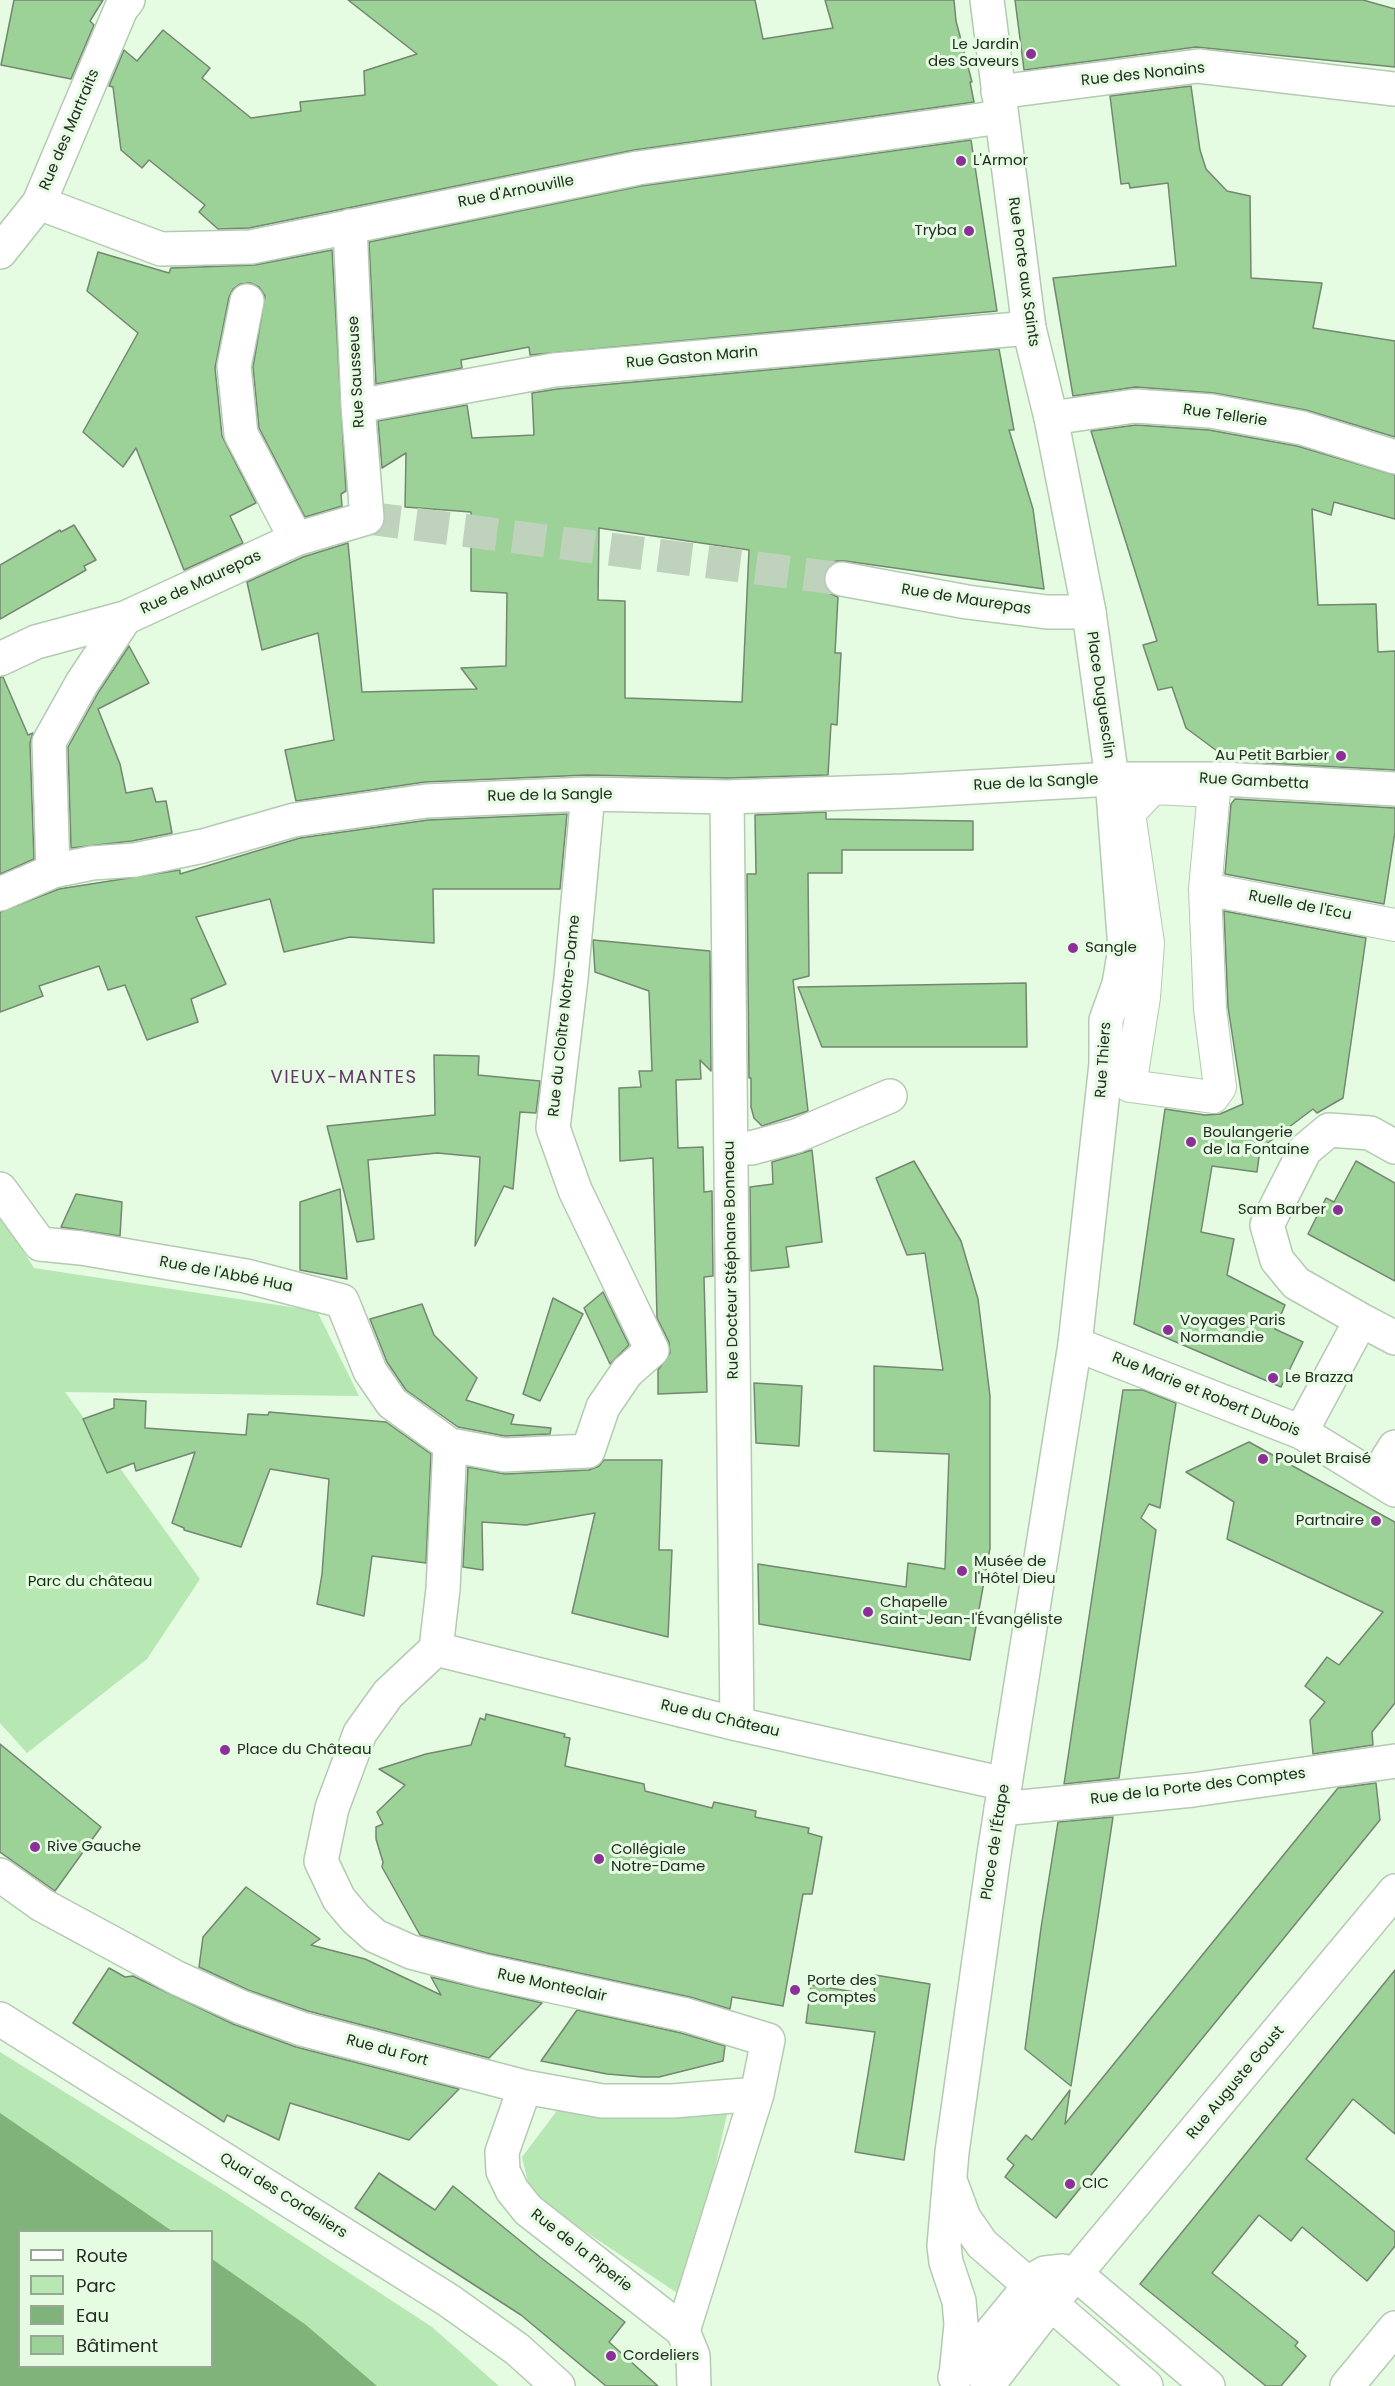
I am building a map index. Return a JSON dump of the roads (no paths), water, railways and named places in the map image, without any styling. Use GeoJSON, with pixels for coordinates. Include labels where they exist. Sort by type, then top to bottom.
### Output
{"type":"FeatureCollection","features":[{"type":"Feature","properties":{"kind":"street","name":"Rue des Martraits"},"geometry":{"type":"LineString","coordinates":[[0,252],[39,203],[121,9],[128,0]]}},
{"type":"Feature","properties":{"kind":"street","name":"Rue Porte aux Saints"},"geometry":{"type":"LineString","coordinates":[[987,0],[1029,328],[1051,418],[1089,612]]}},
{"type":"Feature","properties":{"kind":"street","name":"Rue des Nonains"},"geometry":{"type":"LineString","coordinates":[[999,105],[1198,66],[1395,89]]}},
{"type":"Feature","properties":{"kind":"street","name":"Rue d'Arnouville"},"geometry":{"type":"LineString","coordinates":[[39,203],[161,249],[251,247],[638,168],[999,105]]}},
{"type":"Feature","properties":{"kind":"street","name":"Rue Sausseuse"},"geometry":{"type":"LineString","coordinates":[[350,226],[358,406],[367,518]]}},
{"type":"Feature","properties":{"kind":"street"},"geometry":{"type":"LineString","coordinates":[[247,300],[234,366],[241,434],[296,539]]}},
{"type":"Feature","properties":{"kind":"street","name":"Rue Gaston Marin"},"geometry":{"type":"LineString","coordinates":[[358,406],[554,370],[1029,328]]}},
{"type":"Feature","properties":{"kind":"street","name":"Rue Tellerie"},"geometry":{"type":"LineString","coordinates":[[1051,418],[1135,406],[1211,411],[1302,428],[1395,457]]}},
{"type":"Feature","properties":{"kind":"street","name":"Rue de Maurepas"},"geometry":{"type":"LineString","coordinates":[[53,871],[49,742],[82,683],[124,618],[296,539],[367,518]]}},
{"type":"Feature","properties":{"kind":"street","name":"Rue de Maurepas"},"geometry":{"type":"LineString","coordinates":[[842,579],[967,602],[1047,612],[1089,612]]}},
{"type":"Feature","properties":{"kind":"street","name":"Place Duguesclin"},"geometry":{"type":"LineString","coordinates":[[1089,612],[1112,779]]}},
{"type":"Feature","properties":{"kind":"street"},"geometry":{"type":"LineString","coordinates":[[0,659],[36,642],[124,618]]}},
{"type":"Feature","properties":{"kind":"street","name":"Rue Gambetta"},"geometry":{"type":"LineString","coordinates":[[1112,779],[1223,779],[1395,789]]}},
{"type":"Feature","properties":{"kind":"street","name":"Rue de la Sangle"},"geometry":{"type":"LineString","coordinates":[[0,894],[53,871],[192,848],[294,820],[426,801],[588,794],[727,797],[904,791],[1112,779]]}},
{"type":"Feature","properties":{"kind":"street","name":"Rue Thiers"},"geometry":{"type":"LineString","coordinates":[[1076,1344],[1106,1064],[1106,1020],[1119,984],[1125,949],[1112,779]]}},
{"type":"Feature","properties":{"kind":"street"},"geometry":{"type":"LineString","coordinates":[[1153,788],[1214,791],[1204,889],[1210,1009],[1220,1087],[1213,1097],[1130,1086],[1144,997],[1148,943],[1129,813],[1153,788]]}},
{"type":"Feature","properties":{"kind":"street","name":"Rue du Cloître Notre-Dame"},"geometry":{"type":"LineString","coordinates":[[450,1444],[504,1455],[588,1451],[603,1407],[627,1372],[652,1350],[575,1190],[553,1128],[571,978],[588,794]]}},
{"type":"Feature","properties":{"kind":"street","name":"Rue Docteur Stéphane Bonneau"},"geometry":{"type":"LineString","coordinates":[[727,797],[737,1724]]}},
{"type":"Feature","properties":{"kind":"street","name":"Ruelle de l'Ecu"},"geometry":{"type":"LineString","coordinates":[[1204,889],[1395,925]]}},
{"type":"Feature","properties":{"kind":"street"},"geometry":{"type":"LineString","coordinates":[[730,1147],[751,1148],[796,1136],[890,1096]]}},
{"type":"Feature","properties":{"kind":"street"},"geometry":{"type":"LineString","coordinates":[[1395,1147],[1370,1133],[1329,1131],[1305,1150],[1267,1225],[1277,1260],[1296,1283],[1395,1338]]}},
{"type":"Feature","properties":{"kind":"street","name":"Rue de l'Abbé Hua"},"geometry":{"type":"LineString","coordinates":[[0,1189],[40,1244],[81,1248],[246,1276],[342,1301],[370,1371],[392,1403],[450,1444]]}},
{"type":"Feature","properties":{"kind":"street"},"geometry":{"type":"LineString","coordinates":[[1301,1432],[1361,1320]]}},
{"type":"Feature","properties":{"kind":"street","name":"Rue Marie et Robert Dubois"},"geometry":{"type":"LineString","coordinates":[[1076,1344],[1301,1432],[1386,1484]]}},
{"type":"Feature","properties":{"kind":"street","name":"Place de l'Étape"},"geometry":{"type":"LineString","coordinates":[[1076,1344],[1003,1797],[963,2060],[949,2176],[957,2201],[974,2233],[1146,2386]]}},
{"type":"Feature","properties":{"kind":"street"},"geometry":{"type":"LineString","coordinates":[[436,1649],[443,1589],[450,1444]]}},
{"type":"Feature","properties":{"kind":"street"},"geometry":{"type":"LineString","coordinates":[[1386,1484],[1395,1447]]}},
{"type":"Feature","properties":{"kind":"street","name":"Rue du Château"},"geometry":{"type":"LineString","coordinates":[[436,1649],[737,1724],[1003,1797]]}},
{"type":"Feature","properties":{"kind":"street","name":"Rue Monteclair"},"geometry":{"type":"LineString","coordinates":[[436,1649],[388,1694],[360,1733],[332,1808],[321,1861],[339,1899],[375,1936],[411,1952],[483,1971],[686,2015],[768,2040],[757,2094]]}},
{"type":"Feature","properties":{"kind":"street","name":"Rue de la Porte des Comptes"},"geometry":{"type":"LineString","coordinates":[[1003,1797],[1193,1790],[1395,1761]]}},
{"type":"Feature","properties":{"kind":"street","name":"Rue du Fort"},"geometry":{"type":"LineString","coordinates":[[0,1875],[42,1905],[177,1978],[241,2007],[302,2029],[525,2087],[602,2101],[673,2102],[757,2094]]}},
{"type":"Feature","properties":{"kind":"street","name":"Rue Auguste Goust"},"geometry":{"type":"LineString","coordinates":[[1076,2274],[1395,1892]]}},
{"type":"Feature","properties":{"kind":"street","name":"Quai des Cordeliers"},"geometry":{"type":"LineString","coordinates":[[0,2019],[448,2300],[517,2349],[558,2386]]}},
{"type":"Feature","properties":{"kind":"street","name":"Rue de la Piperie"},"geometry":{"type":"LineString","coordinates":[[525,2087],[502,2152],[502,2171],[512,2190],[528,2210],[682,2331]]}},
{"type":"Feature","properties":{"kind":"street"},"geometry":{"type":"LineString","coordinates":[[693,2386],[693,2356],[682,2331],[757,2094]]}},
{"type":"Feature","properties":{"kind":"street"},"geometry":{"type":"LineString","coordinates":[[949,2176],[944,2246],[947,2269],[959,2301],[962,2333],[953,2381]]}},
{"type":"Feature","properties":{"kind":"street"},"geometry":{"type":"LineString","coordinates":[[987,2386],[1041,2294],[1036,2278],[1054,2271],[1076,2274],[1208,2386]]}},
{"type":"Feature","properties":{"kind":"street"},"geometry":{"type":"LineString","coordinates":[[953,2381],[1041,2294]]}},
{"type":"Feature","properties":{"kind":"street"},"geometry":{"type":"LineString","coordinates":[[1347,2386],[1395,2328]]}},
{"type":"Feature","properties":{"kind":"water"},"geometry":{"type":"Polygon","coordinates":[[[0,2113],[171,2230],[18,2230],[18,2368],[213,2368],[213,2260],[306,2325],[377,2386],[0,2386],[0,2113]]]}},
{"type":"Feature","properties":{"kind":"tunnel"},"geometry":{"type":"LineString","coordinates":[[367,518],[842,579]]}},
{"type":"Feature","properties":{"kind":"place","name":"Le Jardin des Saveurs"},"geometry":{"type":"Point","coordinates":[1031,54]}},
{"type":"Feature","properties":{"kind":"place","name":"L'Armor"},"geometry":{"type":"Point","coordinates":[961,161]}},
{"type":"Feature","properties":{"kind":"place","name":"Tryba"},"geometry":{"type":"Point","coordinates":[969,231]}},
{"type":"Feature","properties":{"kind":"place","name":"Au Petit Barbier"},"geometry":{"type":"Point","coordinates":[1341,756]}},
{"type":"Feature","properties":{"kind":"place","name":"Sangle"},"geometry":{"type":"Point","coordinates":[1073,948]}},
{"type":"Feature","properties":{"kind":"place","name":"Boulangerie de la Fontaine"},"geometry":{"type":"Point","coordinates":[1191,1142]}},
{"type":"Feature","properties":{"kind":"place","name":"Sam Barber"},"geometry":{"type":"Point","coordinates":[1338,1210]}},
{"type":"Feature","properties":{"kind":"place","name":"Voyages Paris Normandie"},"geometry":{"type":"Point","coordinates":[1168,1330]}},
{"type":"Feature","properties":{"kind":"place","name":"Le Brazza"},"geometry":{"type":"Point","coordinates":[1273,1378]}},
{"type":"Feature","properties":{"kind":"place","name":"Poulet Braisé"},"geometry":{"type":"Point","coordinates":[1263,1459]}},
{"type":"Feature","properties":{"kind":"place","name":"Partnaire"},"geometry":{"type":"Point","coordinates":[1376,1521]}},
{"type":"Feature","properties":{"kind":"place","name":"Musée de l'Hôtel Dieu"},"geometry":{"type":"Point","coordinates":[962,1571]}},
{"type":"Feature","properties":{"kind":"place","name":"Chapelle Saint-Jean-l'Évangéliste"},"geometry":{"type":"Point","coordinates":[868,1612]}},
{"type":"Feature","properties":{"kind":"place","name":"Place du Château"},"geometry":{"type":"Point","coordinates":[225,1750]}},
{"type":"Feature","properties":{"kind":"place","name":"Rive Gauche"},"geometry":{"type":"Point","coordinates":[35,1847]}},
{"type":"Feature","properties":{"kind":"place","name":"Collégiale Notre-Dame"},"geometry":{"type":"Point","coordinates":[599,1859]}},
{"type":"Feature","properties":{"kind":"place","name":"Porte des Comptes"},"geometry":{"type":"Point","coordinates":[795,1990]}},
{"type":"Feature","properties":{"kind":"place","name":"CIC"},"geometry":{"type":"Point","coordinates":[1070,2184]}},
{"type":"Feature","properties":{"kind":"place","name":"Cordeliers"},"geometry":{"type":"Point","coordinates":[611,2356]}},
{"type":"Feature","properties":{"kind":"district","name":"VIEUX-MANTES"},"geometry":{"type":"Point","coordinates":[344,1078]}},
{"type":"Feature","properties":{"kind":"park label","name":"Parc du château"},"geometry":{"type":"Point","coordinates":[90,1582]}}]}
